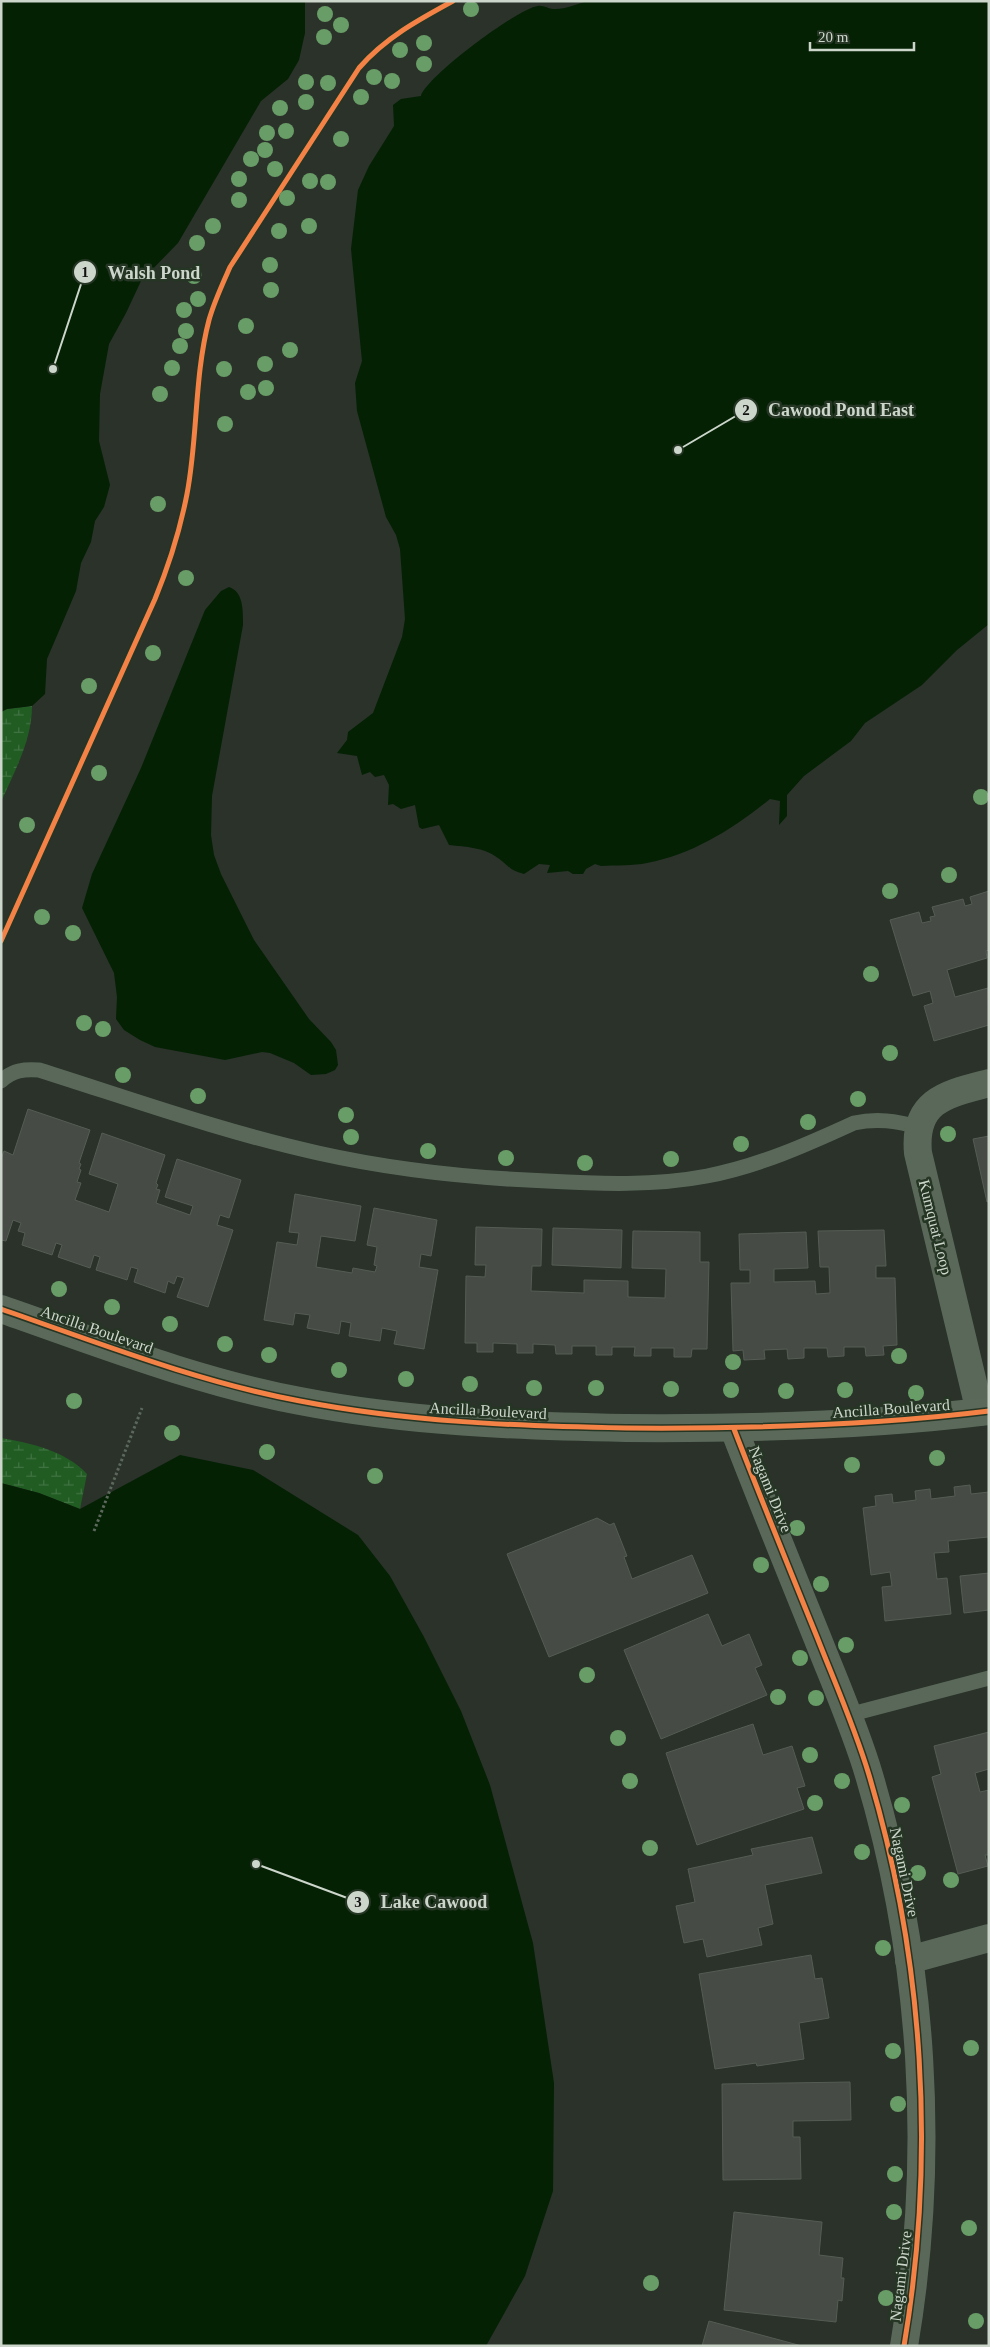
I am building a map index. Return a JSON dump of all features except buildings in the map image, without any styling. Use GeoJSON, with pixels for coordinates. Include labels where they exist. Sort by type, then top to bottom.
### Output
{"type":"FeatureCollection","features":[{"type":"Feature","properties":{"kind":"street","name":"Kumquat Loop"},"geometry":{"type":"LineString","coordinates":[[984,1411],[916,1139],[923,1116],[938,1099],[989,1083]]}},
{"type":"Feature","properties":{"kind":"street","name":"Ancilla Boulevard"},"geometry":{"type":"LineString","coordinates":[[1,1309],[217,1381],[259,1392],[334,1407],[473,1424],[734,1429],[862,1424],[984,1411]]}},
{"type":"Feature","properties":{"kind":"street","name":"Nagami Drive"},"geometry":{"type":"LineString","coordinates":[[734,1429],[848,1715],[881,1817],[902,1914],[909,1960],[919,2064],[921,2163],[916,2262],[904,2346]]}},
{"type":"Feature","properties":{"kind":"street"},"geometry":{"type":"LineString","coordinates":[[909,1960],[989,1938]]}},
{"type":"Feature","properties":{"kind":"lane"},"geometry":{"type":"LineString","coordinates":[[1,1081],[9,1073],[25,1069],[39,1070],[215,1126],[316,1152],[408,1169],[496,1180],[578,1183],[667,1182],[709,1176],[770,1160],[867,1120],[891,1120],[919,1127]]}},
{"type":"Feature","properties":{"kind":"lane"},"geometry":{"type":"LineString","coordinates":[[848,1715],[989,1678]]}},
{"type":"Feature","properties":{"kind":"path"},"geometry":{"type":"LineString","coordinates":[[94,1531],[142,1408]]}},
{"type":"Feature","properties":{"kind":"green space"},"geometry":{"type":"Polygon","coordinates":[[[32,706],[26,743],[1,802],[1,712],[7,709],[32,706]]]}},
{"type":"Feature","properties":{"kind":"green space"},"geometry":{"type":"Polygon","coordinates":[[[1,1438],[47,1449],[79,1466],[87,1474],[80,1509],[39,1493],[1,1483],[1,1438]]]}},
{"type":"Feature","properties":{"kind":"shaded area"},"geometry":{"type":"Polygon","coordinates":[[[1,1],[305,1],[305,33],[299,60],[288,79],[261,101],[178,243],[141,281],[109,344],[100,394],[99,441],[110,485],[104,507],[95,521],[91,542],[81,563],[76,591],[47,659],[45,694],[32,706],[7,709],[1,712],[1,1]]]}},
{"type":"Feature","properties":{"kind":"shaded area"},"geometry":{"type":"Polygon","coordinates":[[[587,1],[989,1],[989,624],[957,650],[922,685],[865,723],[851,741],[804,776],[787,795],[787,816],[779,825],[780,801],[770,799],[728,830],[697,846],[664,859],[636,865],[601,866],[595,864],[586,869],[583,874],[573,874],[568,871],[547,873],[550,865],[539,864],[524,874],[512,869],[492,854],[474,848],[449,845],[439,825],[422,829],[419,827],[415,805],[401,809],[393,804],[388,805],[389,785],[384,775],[375,777],[370,772],[362,775],[357,756],[337,753],[347,740],[348,732],[373,713],[402,637],[405,619],[400,549],[396,535],[386,517],[357,411],[355,383],[362,361],[351,249],[358,190],[369,166],[394,126],[393,105],[401,99],[421,96],[439,74],[455,60],[512,18],[538,6],[562,9],[587,1]]]}},
{"type":"Feature","properties":{"kind":"shaded area"},"geometry":{"type":"Polygon","coordinates":[[[229,587],[238,593],[242,603],[243,625],[212,796],[211,835],[214,855],[221,874],[254,940],[309,1019],[336,1050],[338,1065],[335,1070],[326,1074],[311,1075],[294,1063],[270,1053],[262,1052],[225,1060],[155,1047],[124,1030],[116,1019],[117,997],[114,973],[82,908],[92,874],[141,768],[205,610],[221,591],[229,587]]]}},
{"type":"Feature","properties":{"kind":"shaded area"},"geometry":{"type":"Polygon","coordinates":[[[180,1455],[253,1470],[358,1535],[390,1576],[424,1637],[461,1711],[490,1785],[533,1943],[554,2083],[553,2191],[525,2276],[486,2346],[1,2346],[1,1483],[39,1493],[80,1509],[180,1455]]]}},
{"type":"Feature","properties":{"kind":"cycle path"},"geometry":{"type":"LineString","coordinates":[[1,941],[155,599],[169,560],[187,494],[204,342],[213,307],[230,267],[359,68],[391,39],[453,1]]}},
{"type":"Feature","properties":{"kind":"cycle path"},"geometry":{"type":"LineString","coordinates":[[1,1309],[186,1373],[300,1401],[381,1414],[463,1422],[544,1426],[717,1428],[853,1423],[989,1411]]}},
{"type":"Feature","properties":{"kind":"cycle path"},"geometry":{"type":"LineString","coordinates":[[734,1429],[858,1740],[888,1845],[902,1915],[913,1987],[919,2059],[921,2131],[920,2203],[914,2275],[904,2346]]}},
{"type":"Feature","properties":{"kind":"place","name":"Walsh Pond"},"geometry":{"type":"Point","coordinates":[53,369]}},
{"type":"Feature","properties":{"kind":"place","name":"Cawood Pond East"},"geometry":{"type":"Point","coordinates":[678,450]}},
{"type":"Feature","properties":{"kind":"place","name":"Lake Cawood"},"geometry":{"type":"Point","coordinates":[256,1864]}}]}
